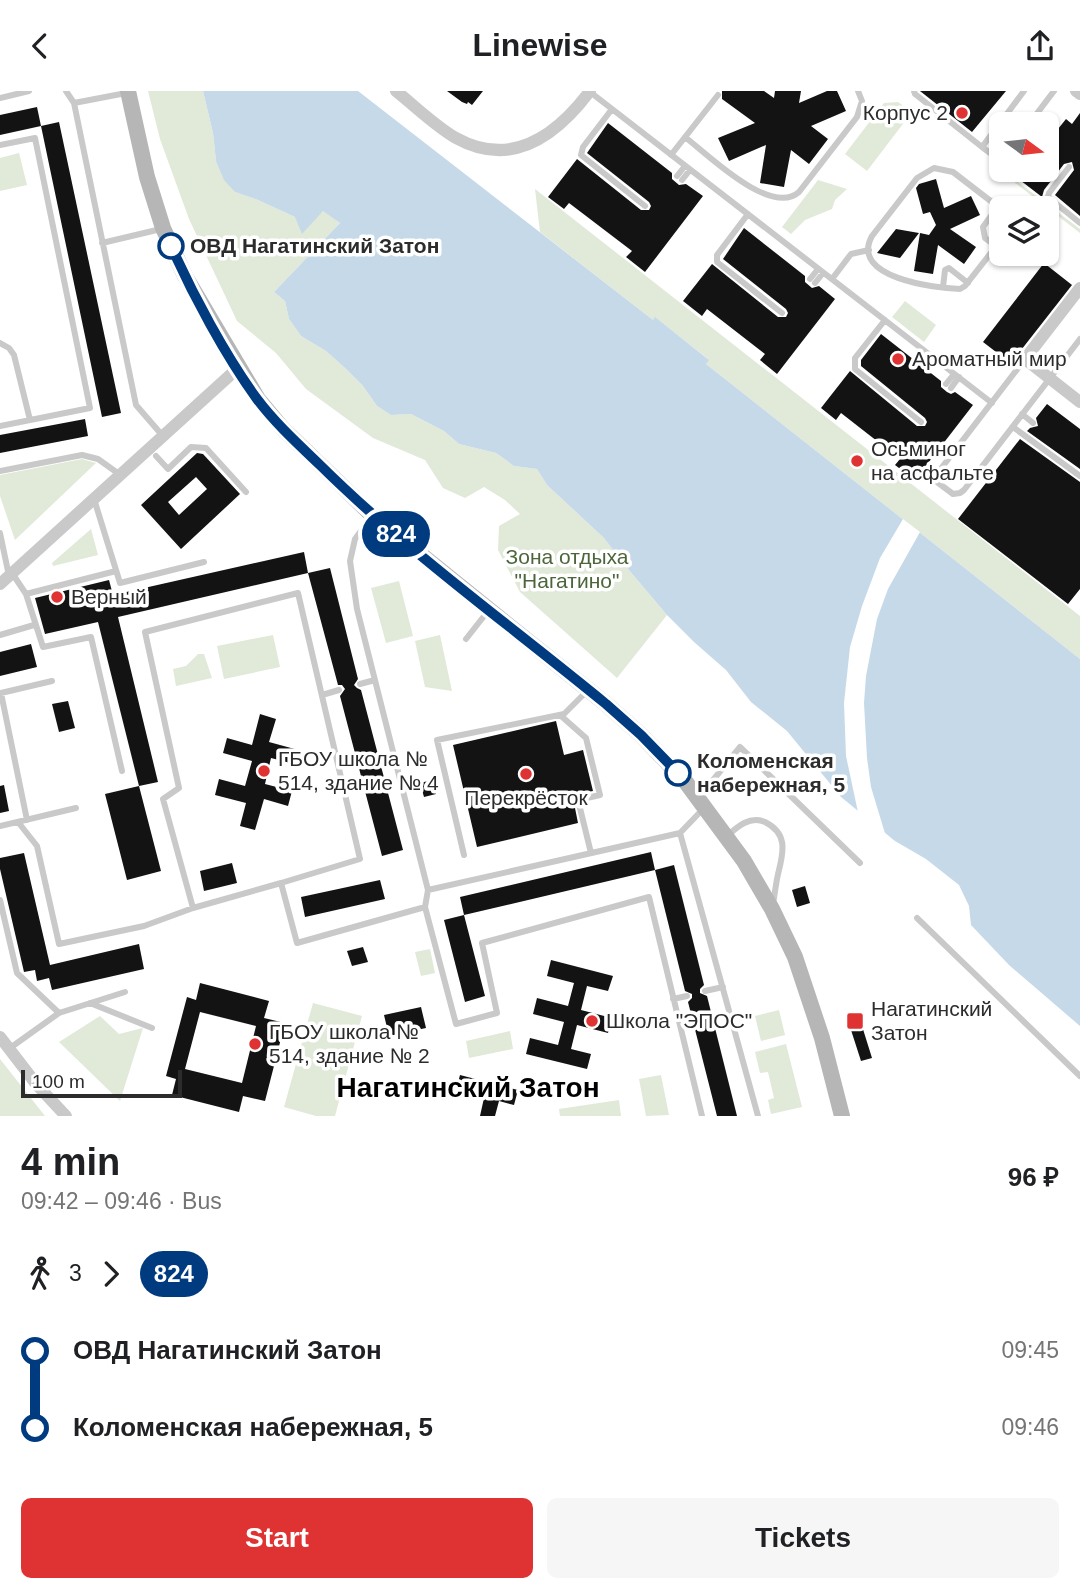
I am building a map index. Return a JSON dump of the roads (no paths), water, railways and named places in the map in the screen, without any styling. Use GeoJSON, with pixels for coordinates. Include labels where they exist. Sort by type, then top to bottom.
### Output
{"type":"FeatureCollection","features":[{"type":"Feature","properties":{"kind":"street"},"geometry":{"type":"LineString","coordinates":[[396,91],[456,138],[496,149],[519,147],[550,134],[574,113],[590,91]]}},
{"type":"Feature","properties":{"kind":"street"},"geometry":{"type":"LineString","coordinates":[[128,92],[147,177],[163,228],[185,276],[258,400],[283,429],[373,516],[589,689],[641,735],[702,802],[744,861],[772,909],[795,957],[822,1038],[842,1116]]}},
{"type":"Feature","properties":{"kind":"street"},"geometry":{"type":"LineString","coordinates":[[1080,288],[1025,359],[1080,402]]}},
{"type":"Feature","properties":{"kind":"street"},"geometry":{"type":"LineString","coordinates":[[7,577],[238,368]]}},
{"type":"Feature","properties":{"kind":"street"},"geometry":{"type":"LineString","coordinates":[[0,1037],[66,1116]]}},
{"type":"Feature","properties":{"kind":"lane"},"geometry":{"type":"LineString","coordinates":[[0,97],[29,91]]}},
{"type":"Feature","properties":{"kind":"lane"},"geometry":{"type":"LineString","coordinates":[[66,91],[74,103],[136,405],[162,435]]}},
{"type":"Feature","properties":{"kind":"lane"},"geometry":{"type":"LineString","coordinates":[[590,91],[992,403]]}},
{"type":"Feature","properties":{"kind":"lane"},"geometry":{"type":"LineString","coordinates":[[685,137],[753,190],[768,196],[790,198],[799,192],[857,117],[862,101],[858,91]]}},
{"type":"Feature","properties":{"kind":"lane"},"geometry":{"type":"LineString","coordinates":[[914,91],[989,152]]}},
{"type":"Feature","properties":{"kind":"lane"},"geometry":{"type":"LineString","coordinates":[[982,147],[1024,91]]}},
{"type":"Feature","properties":{"kind":"lane"},"geometry":{"type":"LineString","coordinates":[[1038,112],[1054,91]]}},
{"type":"Feature","properties":{"kind":"lane"},"geometry":{"type":"LineString","coordinates":[[74,103],[128,92]]}},
{"type":"Feature","properties":{"kind":"lane"},"geometry":{"type":"LineString","coordinates":[[671,155],[718,95]]}},
{"type":"Feature","properties":{"kind":"lane"},"geometry":{"type":"LineString","coordinates":[[612,109],[583,147],[581,155],[645,207]]}},
{"type":"Feature","properties":{"kind":"lane"},"geometry":{"type":"LineString","coordinates":[[0,145],[35,138],[90,408],[0,426]]}},
{"type":"Feature","properties":{"kind":"lane"},"geometry":{"type":"LineString","coordinates":[[1069,167],[1048,197],[1080,223]]}},
{"type":"Feature","properties":{"kind":"lane"},"geometry":{"type":"LineString","coordinates":[[679,178],[688,168]]}},
{"type":"Feature","properties":{"kind":"lane"},"geometry":{"type":"LineString","coordinates":[[989,200],[953,172],[944,169],[927,170],[917,178],[869,242],[872,261],[894,277],[960,289],[989,256]]}},
{"type":"Feature","properties":{"kind":"lane"},"geometry":{"type":"LineString","coordinates":[[748,214],[717,255],[717,262],[782,313]]}},
{"type":"Feature","properties":{"kind":"lane"},"geometry":{"type":"LineString","coordinates":[[989,220],[983,227],[985,238],[989,239]]}},
{"type":"Feature","properties":{"kind":"lane"},"geometry":{"type":"LineString","coordinates":[[102,243],[163,228]]}},
{"type":"Feature","properties":{"kind":"lane"},"geometry":{"type":"LineString","coordinates":[[832,279],[851,254],[869,250]]}},
{"type":"Feature","properties":{"kind":"lane"},"geometry":{"type":"LineString","coordinates":[[943,287],[945,270],[949,268],[968,283]]}},
{"type":"Feature","properties":{"kind":"lane"},"geometry":{"type":"LineString","coordinates":[[813,281],[821,271]]}},
{"type":"Feature","properties":{"kind":"lane"},"geometry":{"type":"LineString","coordinates":[[885,320],[855,358],[855,369],[921,422]]}},
{"type":"Feature","properties":{"kind":"lane"},"geometry":{"type":"LineString","coordinates":[[1025,359],[933,478],[953,493],[960,493],[1080,339]]}},
{"type":"Feature","properties":{"kind":"lane"},"geometry":{"type":"LineString","coordinates":[[0,343],[14,355],[30,419]]}},
{"type":"Feature","properties":{"kind":"lane"},"geometry":{"type":"LineString","coordinates":[[948,386],[956,375]]}},
{"type":"Feature","properties":{"kind":"lane"},"geometry":{"type":"LineString","coordinates":[[1022,414],[1033,423]]}},
{"type":"Feature","properties":{"kind":"lane"},"geometry":{"type":"LineString","coordinates":[[1013,426],[1080,476]]}},
{"type":"Feature","properties":{"kind":"lane"},"geometry":{"type":"LineString","coordinates":[[156,456],[168,469],[191,447],[206,448],[246,492]]}},
{"type":"Feature","properties":{"kind":"lane"},"geometry":{"type":"LineString","coordinates":[[0,471],[82,455],[98,459],[119,474]]}},
{"type":"Feature","properties":{"kind":"lane"},"geometry":{"type":"LineString","coordinates":[[94,498],[120,583],[204,562]]}},
{"type":"Feature","properties":{"kind":"lane"},"geometry":{"type":"LineString","coordinates":[[373,516],[355,539],[350,561],[357,609],[428,890],[425,907],[456,1024],[497,1013],[482,943],[649,897],[702,1116]]}},
{"type":"Feature","properties":{"kind":"lane"},"geometry":{"type":"LineString","coordinates":[[0,533],[7,577],[26,594],[43,647],[90,638],[122,771]]}},
{"type":"Feature","properties":{"kind":"lane"},"geometry":{"type":"LineString","coordinates":[[26,594],[116,571]]}},
{"type":"Feature","properties":{"kind":"lane"},"geometry":{"type":"LineString","coordinates":[[18,822],[37,846],[59,944],[144,926],[193,908],[360,859],[298,593],[145,632],[179,789],[163,799],[193,908]]}},
{"type":"Feature","properties":{"kind":"lane"},"geometry":{"type":"LineString","coordinates":[[467,639],[489,610]]}},
{"type":"Feature","properties":{"kind":"lane"},"geometry":{"type":"LineString","coordinates":[[0,635],[34,625]]}},
{"type":"Feature","properties":{"kind":"lane"},"geometry":{"type":"LineString","coordinates":[[360,684],[375,680]]}},
{"type":"Feature","properties":{"kind":"lane"},"geometry":{"type":"LineString","coordinates":[[27,820],[1,693],[52,681]]}},
{"type":"Feature","properties":{"kind":"lane"},"geometry":{"type":"LineString","coordinates":[[464,855],[437,740],[564,714],[589,689]]}},
{"type":"Feature","properties":{"kind":"lane"},"geometry":{"type":"LineString","coordinates":[[322,695],[339,690]]}},
{"type":"Feature","properties":{"kind":"lane"},"geometry":{"type":"LineString","coordinates":[[560,715],[586,738],[600,795],[578,800],[591,853]]}},
{"type":"Feature","properties":{"kind":"lane"},"geometry":{"type":"LineString","coordinates":[[428,890],[680,833],[740,747],[860,863]]}},
{"type":"Feature","properties":{"kind":"lane"},"geometry":{"type":"LineString","coordinates":[[0,826],[76,809]]}},
{"type":"Feature","properties":{"kind":"lane"},"geometry":{"type":"LineString","coordinates":[[726,837],[749,821],[760,820],[773,826],[782,836],[783,859],[772,909]]}},
{"type":"Feature","properties":{"kind":"lane"},"geometry":{"type":"LineString","coordinates":[[680,833],[758,1116]]}},
{"type":"Feature","properties":{"kind":"lane"},"geometry":{"type":"LineString","coordinates":[[281,883],[297,943],[425,907]]}},
{"type":"Feature","properties":{"kind":"lane"},"geometry":{"type":"LineString","coordinates":[[0,900],[17,973],[59,1013]]}},
{"type":"Feature","properties":{"kind":"lane"},"geometry":{"type":"LineString","coordinates":[[917,918],[1080,1076]]}},
{"type":"Feature","properties":{"kind":"lane"},"geometry":{"type":"LineString","coordinates":[[705,991],[723,987]]}},
{"type":"Feature","properties":{"kind":"lane"},"geometry":{"type":"LineString","coordinates":[[8,1049],[59,1013],[125,992]]}},
{"type":"Feature","properties":{"kind":"lane"},"geometry":{"type":"LineString","coordinates":[[673,999],[687,996]]}},
{"type":"Feature","properties":{"kind":"lane"},"geometry":{"type":"LineString","coordinates":[[90,1003],[152,1028]]}},
{"type":"Feature","properties":{"kind":"water"},"geometry":{"type":"Polygon","coordinates":[[[203,91],[358,91],[653,320],[655,317],[709,360],[706,364],[1080,659],[1080,1026],[1009,965],[971,925],[969,906],[959,885],[926,859],[895,841],[841,797],[787,731],[751,702],[726,670],[667,615],[604,538],[547,485],[537,469],[514,466],[496,453],[459,444],[444,431],[411,414],[391,415],[377,406],[363,386],[326,351],[301,336],[289,319],[285,301],[274,292],[340,223],[323,211],[302,234],[295,217],[235,192],[224,180],[216,161],[213,133],[203,91]]]}},
{"type":"Feature","properties":{"kind":"place","name":"Корпус 2"},"geometry":{"type":"Point","coordinates":[962,113]}},
{"type":"Feature","properties":{"kind":"place","name":"ОВД Нагатинский Затон"},"geometry":{"type":"Point","coordinates":[171,246]}},
{"type":"Feature","properties":{"kind":"place","name":"Ароматный мир"},"geometry":{"type":"Point","coordinates":[898,359]}},
{"type":"Feature","properties":{"kind":"place","name":"Осьминог на асфальте"},"geometry":{"type":"Point","coordinates":[857,461]}},
{"type":"Feature","properties":{"kind":"place","name":"Верный"},"geometry":{"type":"Point","coordinates":[57,597]}},
{"type":"Feature","properties":{"kind":"place","name":"ГБОУ школа № 514, здание № 4"},"geometry":{"type":"Point","coordinates":[264,771]}},
{"type":"Feature","properties":{"kind":"place","name":"Коломенская набережная, 5"},"geometry":{"type":"Point","coordinates":[678,773]}},
{"type":"Feature","properties":{"kind":"place","name":"Перекрёсток"},"geometry":{"type":"Point","coordinates":[526,774]}},
{"type":"Feature","properties":{"kind":"place","name":"Школа \"ЭПОС\""},"geometry":{"type":"Point","coordinates":[592,1021]}},
{"type":"Feature","properties":{"kind":"place","name":"Нагатинский Затон"},"geometry":{"type":"Point","coordinates":[855,1021]}},
{"type":"Feature","properties":{"kind":"place","name":"ГБОУ школа № 514, здание № 2"},"geometry":{"type":"Point","coordinates":[255,1044]}},
{"type":"Feature","properties":{"kind":"district","name":"Нагатинский Затон"},"geometry":{"type":"Point","coordinates":[468,1087]}},
{"type":"Feature","properties":{"kind":"park label","name":"Зона отдыха \"Нагатино\""},"geometry":{"type":"Point","coordinates":[567,569]}}]}
